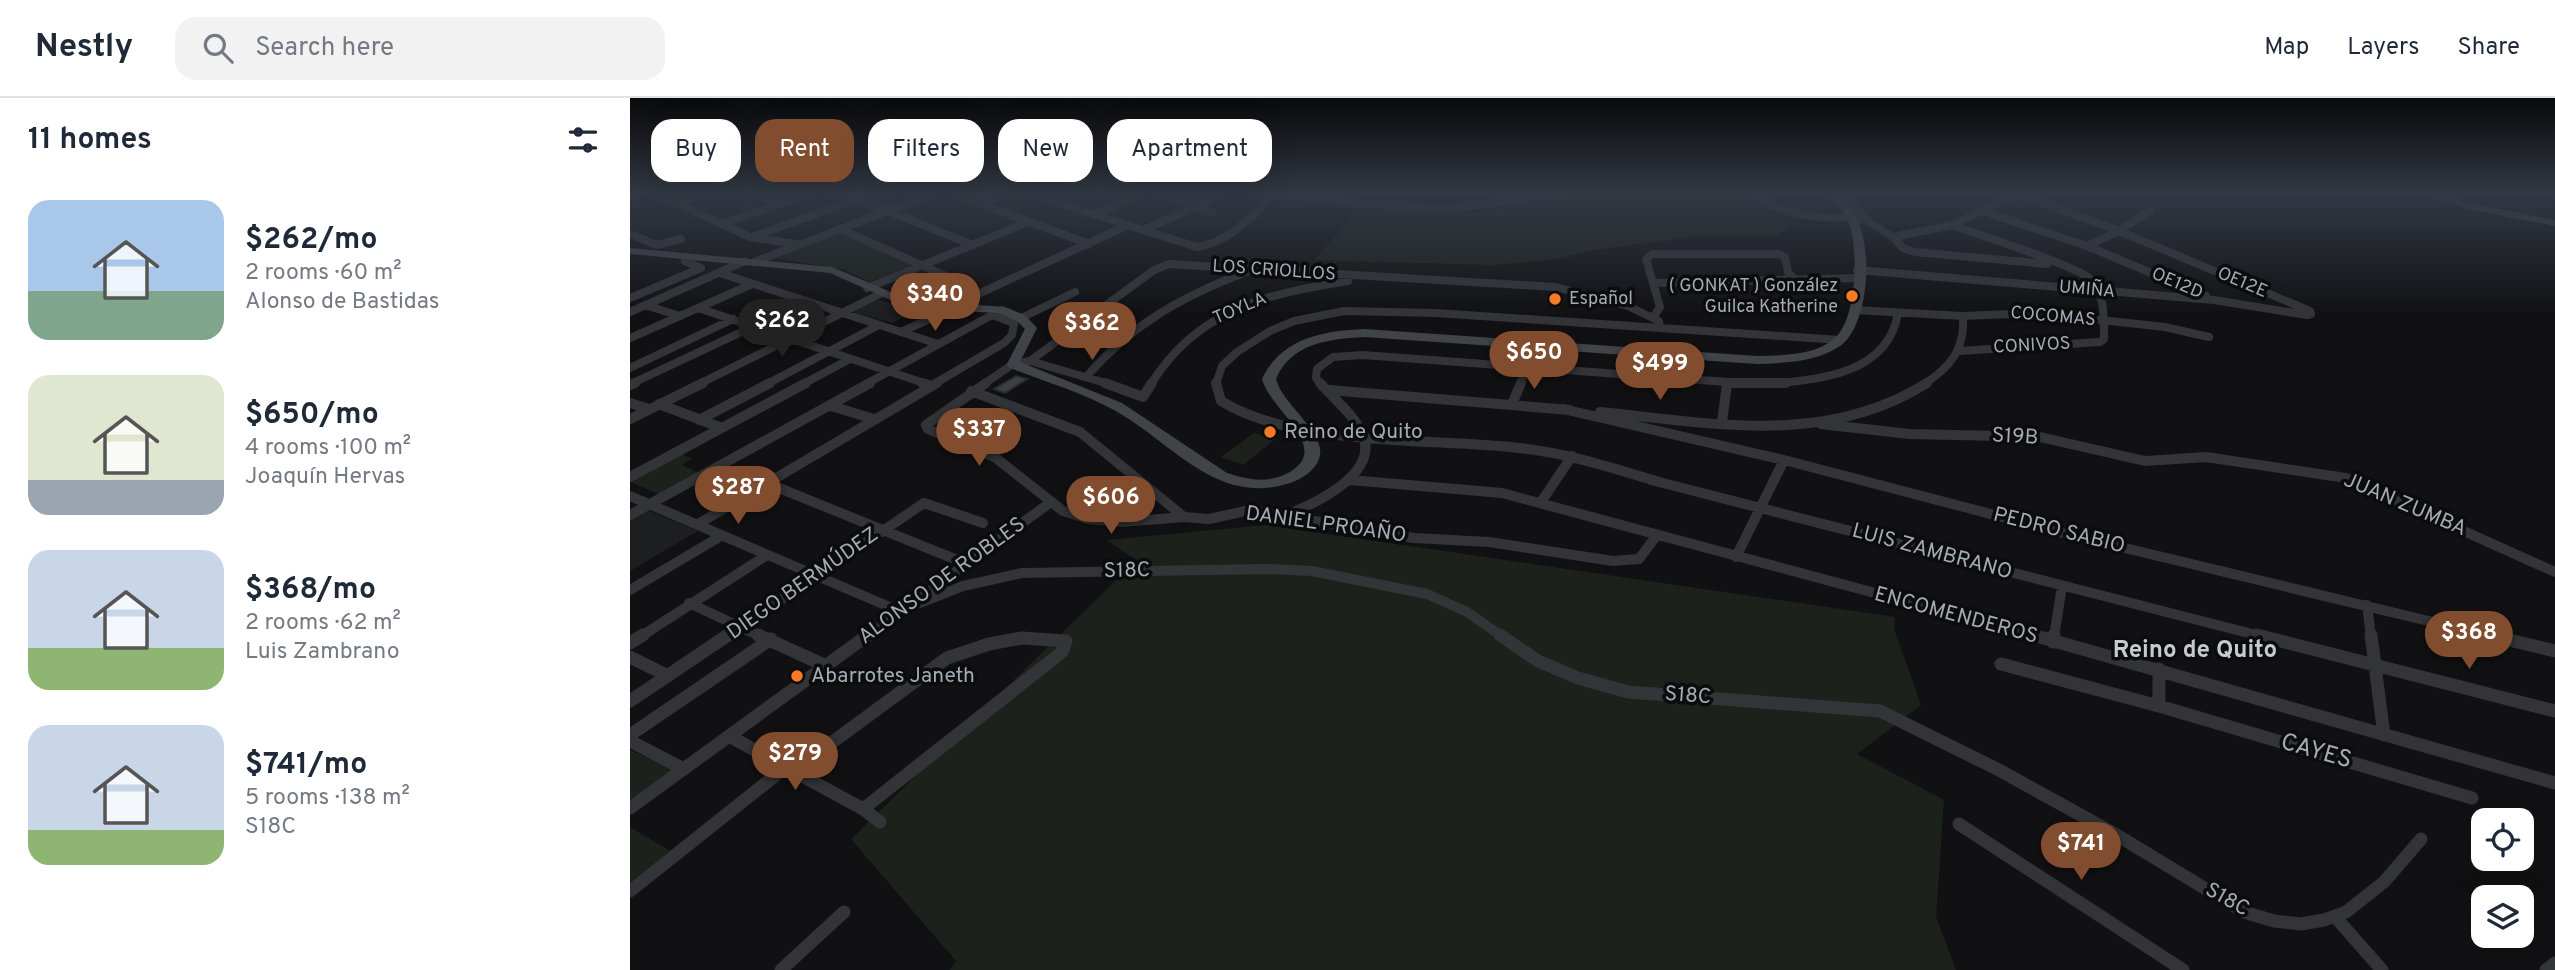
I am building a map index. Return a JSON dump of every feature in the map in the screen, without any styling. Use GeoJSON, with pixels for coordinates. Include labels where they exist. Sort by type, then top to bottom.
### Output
{"type":"FeatureCollection","features":[{"type":"Feature","properties":{"kind":"street"},"geometry":{"type":"LineString","coordinates":[[630,234],[657,245],[681,239]]}},
{"type":"Feature","properties":{"kind":"street"},"geometry":{"type":"LineString","coordinates":[[744,234],[799,245]]}},
{"type":"Feature","properties":{"kind":"street"},"geometry":{"type":"LineString","coordinates":[[750,237],[759,234]]}},
{"type":"Feature","properties":{"kind":"street"},"geometry":{"type":"LineString","coordinates":[[630,312],[720,273],[828,234]]}},
{"type":"Feature","properties":{"kind":"street"},"geometry":{"type":"LineString","coordinates":[[851,234],[948,277]]}},
{"type":"Feature","properties":{"kind":"street"},"geometry":{"type":"LineString","coordinates":[[945,234],[973,245]]}},
{"type":"Feature","properties":{"kind":"street"},"geometry":{"type":"LineString","coordinates":[[867,288],[1000,234]]}},
{"type":"Feature","properties":{"kind":"street"},"geometry":{"type":"LineString","coordinates":[[1060,234],[1089,244]]}},
{"type":"Feature","properties":{"kind":"street"},"geometry":{"type":"LineString","coordinates":[[901,332],[1110,234]]}},
{"type":"Feature","properties":{"kind":"street"},"geometry":{"type":"LineString","coordinates":[[1155,234],[1190,246],[1216,244],[1231,234]]}},
{"type":"Feature","properties":{"kind":"street"},"geometry":{"type":"LineString","coordinates":[[630,251],[832,271],[867,288],[910,302],[997,312],[1021,318],[1031,328],[1013,364],[1119,407],[1220,475],[1244,486],[1267,486],[1286,480],[1305,468],[1313,452],[1303,431],[1272,391],[1271,372],[1293,349],[1338,334],[1364,333],[1757,360],[1807,355],[1840,341],[1850,329],[1855,310],[1860,234]]}},
{"type":"Feature","properties":{"kind":"street"},"geometry":{"type":"LineString","coordinates":[[1887,234],[1903,248],[1915,252],[2061,265]]}},
{"type":"Feature","properties":{"kind":"street"},"geometry":{"type":"LineString","coordinates":[[1893,237],[1909,234]]}},
{"type":"Feature","properties":{"kind":"street"},"geometry":{"type":"LineString","coordinates":[[1976,234],[2087,275],[2099,291],[2104,321]]}},
{"type":"Feature","properties":{"kind":"street","name":"OE12D"},"geometry":{"type":"LineString","coordinates":[[2050,234],[2087,246],[2214,300]]}},
{"type":"Feature","properties":{"kind":"street"},"geometry":{"type":"LineString","coordinates":[[2087,246],[2113,234]]}},
{"type":"Feature","properties":{"kind":"street","name":"OE12E"},"geometry":{"type":"LineString","coordinates":[[2125,234],[2310,311]]}},
{"type":"Feature","properties":{"kind":"street"},"geometry":{"type":"LineString","coordinates":[[1660,328],[1659,321],[1654,316],[1660,307],[1646,257],[1669,253],[1779,254],[1785,257],[1788,272],[1795,280]]}},
{"type":"Feature","properties":{"kind":"street"},"geometry":{"type":"LineString","coordinates":[[630,298],[701,268],[685,261],[687,257]]}},
{"type":"Feature","properties":{"kind":"street","name":"LOS CRIOLLOS"},"geometry":{"type":"LineString","coordinates":[[926,425],[1013,364],[1030,360],[1160,266],[1177,264],[1250,271],[1556,287],[1628,306],[1654,316]]}},
{"type":"Feature","properties":{"kind":"street"},"geometry":{"type":"LineString","coordinates":[[1030,360],[1087,376],[1128,331],[1144,319],[1184,297],[1250,271]]}},
{"type":"Feature","properties":{"kind":"street"},"geometry":{"type":"LineString","coordinates":[[720,273],[939,345]]}},
{"type":"Feature","properties":{"kind":"street","name":"UMIÑA"},"geometry":{"type":"LineString","coordinates":[[1654,283],[1795,280],[1857,274],[2214,300],[2307,315],[2311,314],[2310,311]]}},
{"type":"Feature","properties":{"kind":"street","name":"TOYLA"},"geometry":{"type":"LineString","coordinates":[[1087,376],[1143,397],[1162,363],[1178,346],[1215,319],[1276,294],[1372,278]]}},
{"type":"Feature","properties":{"kind":"street"},"geometry":{"type":"LineString","coordinates":[[630,338],[752,284]]}},
{"type":"Feature","properties":{"kind":"street"},"geometry":{"type":"LineString","coordinates":[[1021,318],[1075,292]]}},
{"type":"Feature","properties":{"kind":"street"},"geometry":{"type":"LineString","coordinates":[[630,419],[880,293]]}},
{"type":"Feature","properties":{"kind":"street"},"geometry":{"type":"LineString","coordinates":[[630,385],[805,302]]}},
{"type":"Feature","properties":{"kind":"street"},"geometry":{"type":"LineString","coordinates":[[646,305],[680,316]]}},
{"type":"Feature","properties":{"kind":"street"},"geometry":{"type":"LineString","coordinates":[[698,308],[932,386]]}},
{"type":"Feature","properties":{"kind":"street","name":"LUIS ZAMBRANO"},"geometry":{"type":"LineString","coordinates":[[1840,341],[1373,310],[1344,311],[1294,321],[1270,331],[1237,352],[1222,366],[1216,383],[1221,401],[1239,412],[1303,431],[1520,448],[1572,456],[2062,586],[2555,711]]}},
{"type":"Feature","properties":{"kind":"street","name":"COCOMAS"},"geometry":{"type":"LineString","coordinates":[[1855,310],[1962,316],[2021,312],[2165,327],[2209,337]]}},
{"type":"Feature","properties":{"kind":"street"},"geometry":{"type":"LineString","coordinates":[[630,515],[997,312]]}},
{"type":"Feature","properties":{"kind":"street"},"geometry":{"type":"LineString","coordinates":[[698,524],[1004,344],[1012,335],[1014,323],[997,312]]}},
{"type":"Feature","properties":{"kind":"street"},"geometry":{"type":"LineString","coordinates":[[1286,515],[1321,500],[1350,480],[1363,460],[1363,434],[1316,377],[1317,369],[1333,357],[1347,355],[1727,384],[1817,380],[1848,370],[1882,349],[1897,327],[1898,313]]}},
{"type":"Feature","properties":{"kind":"street"},"geometry":{"type":"LineString","coordinates":[[1329,390],[1722,422],[1821,424],[1889,402],[1922,386],[1946,369],[1960,351],[1962,316]]}},
{"type":"Feature","properties":{"kind":"street"},"geometry":{"type":"LineString","coordinates":[[630,368],[733,319]]}},
{"type":"Feature","properties":{"kind":"street","name":"CONIVOS"},"geometry":{"type":"LineString","coordinates":[[1960,351],[2104,339],[2104,321]]}},
{"type":"Feature","properties":{"kind":"street"},"geometry":{"type":"LineString","coordinates":[[699,420],[879,325]]}},
{"type":"Feature","properties":{"kind":"street"},"geometry":{"type":"LineString","coordinates":[[630,477],[850,359]]}},
{"type":"Feature","properties":{"kind":"street"},"geometry":{"type":"LineString","coordinates":[[1512,404],[1527,368]]}},
{"type":"Feature","properties":{"kind":"street"},"geometry":{"type":"LineString","coordinates":[[1722,422],[1727,384]]}},
{"type":"Feature","properties":{"kind":"street"},"geometry":{"type":"LineString","coordinates":[[971,391],[1080,432],[1184,517]]}},
{"type":"Feature","properties":{"kind":"street"},"geometry":{"type":"LineString","coordinates":[[630,403],[649,409]]}},
{"type":"Feature","properties":{"kind":"street"},"geometry":{"type":"LineString","coordinates":[[659,404],[722,428]]}},
{"type":"Feature","properties":{"kind":"street"},"geometry":{"type":"LineString","coordinates":[[831,406],[874,419]]}},
{"type":"Feature","properties":{"kind":"street","name":"PEDRO SABIO"},"geometry":{"type":"LineString","coordinates":[[1563,409],[1784,460],[2075,536],[2555,651]]}},
{"type":"Feature","properties":{"kind":"street","name":"S19B"},"geometry":{"type":"LineString","coordinates":[[1821,424],[1909,434],[2040,437],[2145,461],[2206,457]]}},
{"type":"Feature","properties":{"kind":"street","name":"DANIEL PROAÑO"},"geometry":{"type":"LineString","coordinates":[[926,425],[928,429],[996,458],[1063,511],[1088,519],[1122,522],[1184,517],[1209,519],[1250,510],[1414,538],[1489,542],[1614,561],[1639,559],[1646,554],[1657,535]]}},
{"type":"Feature","properties":{"kind":"street"},"geometry":{"type":"LineString","coordinates":[[1541,502],[1572,456]]}},
{"type":"Feature","properties":{"kind":"street","name":"JUAN ZUMBA"},"geometry":{"type":"LineString","coordinates":[[2206,457],[2346,478],[2555,572]]}},
{"type":"Feature","properties":{"kind":"street"},"geometry":{"type":"LineString","coordinates":[[1736,556],[1784,460]]}},
{"type":"Feature","properties":{"kind":"street","name":"ENCOMENDEROS"},"geometry":{"type":"LineString","coordinates":[[1350,480],[1502,493],[1541,502],[2159,669],[2555,783]]}},
{"type":"Feature","properties":{"kind":"street"},"geometry":{"type":"LineString","coordinates":[[769,484],[967,564]]}},
{"type":"Feature","properties":{"kind":"street"},"geometry":{"type":"LineString","coordinates":[[630,496],[899,611]]}},
{"type":"Feature","properties":{"kind":"street","name":"DIEGO BERMÚDEZ"},"geometry":{"type":"LineString","coordinates":[[630,701],[927,502],[983,523]]}},
{"type":"Feature","properties":{"kind":"street","name":"ALONSO DE ROBLES"},"geometry":{"type":"LineString","coordinates":[[630,808],[1051,502]]}},
{"type":"Feature","properties":{"kind":"street"},"geometry":{"type":"LineString","coordinates":[[630,590],[721,536]]}},
{"type":"Feature","properties":{"kind":"street"},"geometry":{"type":"LineString","coordinates":[[630,643],[767,555]]}},
{"type":"Feature","properties":{"kind":"street","name":"S18C"},"geometry":{"type":"LineString","coordinates":[[899,611],[963,586],[1022,573],[1279,569],[1312,571],[1427,594],[1467,612],[1538,661],[1578,678],[1628,692],[1880,711],[2115,834],[2244,912],[2266,921],[2291,924],[2337,919],[2385,884],[2421,839]]}},
{"type":"Feature","properties":{"kind":"street"},"geometry":{"type":"LineString","coordinates":[[2053,642],[2062,586]]}},
{"type":"Feature","properties":{"kind":"street"},"geometry":{"type":"LineString","coordinates":[[689,603],[824,665]]}},
{"type":"Feature","properties":{"kind":"street"},"geometry":{"type":"LineString","coordinates":[[2367,606],[2384,735]]}},
{"type":"Feature","properties":{"kind":"street"},"geometry":{"type":"LineString","coordinates":[[684,769],[630,738],[771,639]]}},
{"type":"Feature","properties":{"kind":"street"},"geometry":{"type":"LineString","coordinates":[[630,891],[790,769],[947,658],[975,646],[1010,639],[1066,641],[1062,652],[957,732],[863,809]]}},
{"type":"Feature","properties":{"kind":"street"},"geometry":{"type":"LineString","coordinates":[[630,657],[668,676]]}},
{"type":"Feature","properties":{"kind":"street","name":"CAYES"},"geometry":{"type":"LineString","coordinates":[[2001,664],[2159,706],[2472,797]]}},
{"type":"Feature","properties":{"kind":"street"},"geometry":{"type":"LineString","coordinates":[[2159,669],[2159,706]]}},
{"type":"Feature","properties":{"kind":"street"},"geometry":{"type":"LineString","coordinates":[[729,736],[863,809],[880,822]]}},
{"type":"Feature","properties":{"kind":"street"},"geometry":{"type":"LineString","coordinates":[[1959,824],[2183,970]]}},
{"type":"Feature","properties":{"kind":"street"},"geometry":{"type":"LineString","coordinates":[[781,970],[844,912]]}},
{"type":"Feature","properties":{"kind":"street"},"geometry":{"type":"LineString","coordinates":[[2337,919],[2382,970]]}},
{"type":"Feature","properties":{"kind":"street"},"geometry":{"type":"LineString","coordinates":[[2546,970],[2555,963]]}},
{"type":"Feature","properties":{"kind":"shaded area"},"geometry":{"type":"Polygon","coordinates":[[[840,234],[914,264],[869,282],[843,269],[772,258],[840,234]]]}},
{"type":"Feature","properties":{"kind":"shaded area"},"geometry":{"type":"Polygon","coordinates":[[[1338,234],[1780,234],[1777,236],[1706,235],[1587,251],[1559,259],[1495,265],[1314,260],[1338,234]]]}},
{"type":"Feature","properties":{"kind":"shaded area"},"geometry":{"type":"Polygon","coordinates":[[[876,300],[919,308],[893,323],[852,312],[876,300]]]}},
{"type":"Feature","properties":{"kind":"shaded area"},"geometry":{"type":"Polygon","coordinates":[[[1254,433],[1275,439],[1243,465],[1221,457],[1254,433]]]}},
{"type":"Feature","properties":{"kind":"shaded area"},"geometry":{"type":"Polygon","coordinates":[[[680,453],[692,459],[682,465],[701,474],[661,495],[630,482],[680,453]]]}},
{"type":"Feature","properties":{"kind":"shaded area"},"geometry":{"type":"Polygon","coordinates":[[[647,510],[698,531],[630,571],[630,519],[647,510]]]}},
{"type":"Feature","properties":{"kind":"shaded area"},"geometry":{"type":"Polygon","coordinates":[[[1267,525],[1895,617],[1894,629],[1921,705],[1857,754],[1944,800],[1936,917],[1956,970],[950,970],[956,961],[851,839],[1137,560],[1106,540],[1267,525]]]}},
{"type":"Feature","properties":{"kind":"shaded area"},"geometry":{"type":"Polygon","coordinates":[[[630,750],[673,769],[630,800],[630,750]]]}},
{"type":"Feature","properties":{"kind":"shaded area"},"geometry":{"type":"Polygon","coordinates":[[[630,827],[670,851],[630,882],[630,827]]]}},
{"type":"Feature","properties":{"kind":"building"},"geometry":{"type":"Polygon","coordinates":[[[1016,376],[1027,379],[1005,393],[994,389],[1016,376]]]}},
{"type":"Feature","properties":{"kind":"place","name":"( GONKAT ) González Guilca Katherine"},"geometry":{"type":"Point","coordinates":[1852,296]}},
{"type":"Feature","properties":{"kind":"place","name":"Español"},"geometry":{"type":"Point","coordinates":[1555,299]}},
{"type":"Feature","properties":{"kind":"place","name":"Reino de Quito"},"geometry":{"type":"Point","coordinates":[1270,432]}},
{"type":"Feature","properties":{"kind":"place","name":"Abarrotes Janeth"},"geometry":{"type":"Point","coordinates":[797,676]}},
{"type":"Feature","properties":{"kind":"district","name":"Reino de Quito"},"geometry":{"type":"Point","coordinates":[2195,651]}}]}
